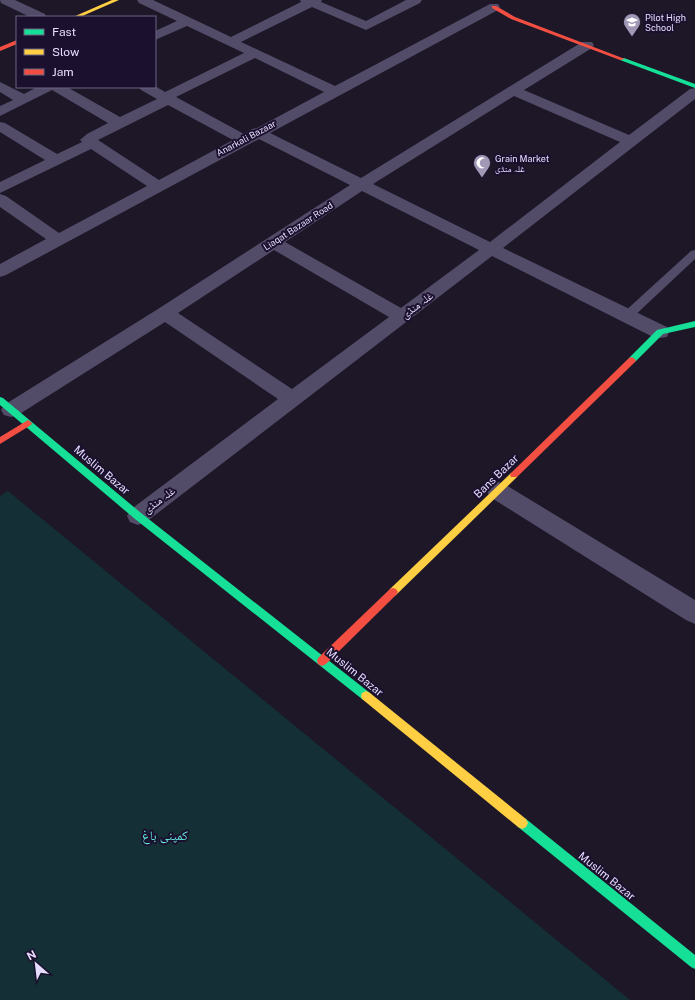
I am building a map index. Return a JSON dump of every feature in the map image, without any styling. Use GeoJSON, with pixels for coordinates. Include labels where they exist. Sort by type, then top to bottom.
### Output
{"type":"FeatureCollection","features":[{"type":"Feature","properties":{"kind":"street"},"geometry":{"type":"LineString","coordinates":[[4,0],[38,16]]}},
{"type":"Feature","properties":{"kind":"street"},"geometry":{"type":"LineString","coordinates":[[78,16],[116,0]]}},
{"type":"Feature","properties":{"kind":"street"},"geometry":{"type":"LineString","coordinates":[[143,0],[334,91]]}},
{"type":"Feature","properties":{"kind":"street"},"geometry":{"type":"LineString","coordinates":[[230,42],[311,1],[366,26],[416,0]]}},
{"type":"Feature","properties":{"kind":"street"},"geometry":{"type":"LineString","coordinates":[[494,3],[514,18],[695,86]]}},
{"type":"Feature","properties":{"kind":"street","name":"Anarkali Bazaar"},"geometry":{"type":"LineString","coordinates":[[0,271],[494,3]]}},
{"type":"Feature","properties":{"kind":"street"},"geometry":{"type":"LineString","coordinates":[[156,36],[187,21]]}},
{"type":"Feature","properties":{"kind":"street"},"geometry":{"type":"LineString","coordinates":[[0,49],[16,42]]}},
{"type":"Feature","properties":{"kind":"street","name":"Liaqat Bazaar Road"},"geometry":{"type":"LineString","coordinates":[[6,405],[165,313],[362,184],[587,45]]}},
{"type":"Feature","properties":{"kind":"street"},"geometry":{"type":"LineString","coordinates":[[158,186],[88,140],[166,98],[255,53]]}},
{"type":"Feature","properties":{"kind":"street"},"geometry":{"type":"LineString","coordinates":[[0,86],[24,100]]}},
{"type":"Feature","properties":{"kind":"street"},"geometry":{"type":"LineString","coordinates":[[0,112],[46,88]]}},
{"type":"Feature","properties":{"kind":"street"},"geometry":{"type":"LineString","coordinates":[[59,88],[119,123]]}},
{"type":"Feature","properties":{"kind":"street"},"geometry":{"type":"LineString","coordinates":[[148,88],[166,98],[250,136],[362,184],[491,250],[660,332],[693,325]]}},
{"type":"Feature","properties":{"kind":"street"},"geometry":{"type":"LineString","coordinates":[[513,91],[630,142]]}},
{"type":"Feature","properties":{"kind":"street","name":"غلہ منڈی"},"geometry":{"type":"LineString","coordinates":[[138,516],[491,250],[695,92]]}},
{"type":"Feature","properties":{"kind":"street"},"geometry":{"type":"LineString","coordinates":[[0,126],[56,160]]}},
{"type":"Feature","properties":{"kind":"street"},"geometry":{"type":"LineString","coordinates":[[0,188],[92,143]]}},
{"type":"Feature","properties":{"kind":"street"},"geometry":{"type":"LineString","coordinates":[[0,199],[58,240]]}},
{"type":"Feature","properties":{"kind":"street"},"geometry":{"type":"LineString","coordinates":[[273,242],[402,316]]}},
{"type":"Feature","properties":{"kind":"street"},"geometry":{"type":"LineString","coordinates":[[165,313],[293,399]]}},
{"type":"Feature","properties":{"kind":"street","name":"Bans Bazar"},"geometry":{"type":"LineString","coordinates":[[322,661],[631,362],[660,332]]}},
{"type":"Feature","properties":{"kind":"street","name":"Muslim Bazar"},"geometry":{"type":"LineString","coordinates":[[6,405],[138,516],[322,661],[695,963]]}},
{"type":"Feature","properties":{"kind":"street"},"geometry":{"type":"LineString","coordinates":[[0,441],[28,423]]}},
{"type":"Feature","properties":{"kind":"street"},"geometry":{"type":"LineString","coordinates":[[498,491],[695,613]]}},
{"type":"Feature","properties":{"kind":"lane"},"geometry":{"type":"LineString","coordinates":[[627,316],[695,253]]}},
{"type":"Feature","properties":{"kind":"green space","name":"کمپنی باغ"},"geometry":{"type":"Polygon","coordinates":[[[8,491],[630,1000],[0,1000],[0,496],[8,491]]]}},
{"type":"Feature","properties":{"kind":"traffic: fast"},"geometry":{"type":"LineString","coordinates":[[622,59],[695,86]]}},
{"type":"Feature","properties":{"kind":"traffic: fast"},"geometry":{"type":"LineString","coordinates":[[632,360],[660,332],[695,324]]}},
{"type":"Feature","properties":{"kind":"traffic: fast"},"geometry":{"type":"LineString","coordinates":[[0,400],[138,516],[366,696]]}},
{"type":"Feature","properties":{"kind":"traffic: fast"},"geometry":{"type":"LineString","coordinates":[[522,823],[695,963]]}},
{"type":"Feature","properties":{"kind":"traffic: slow"},"geometry":{"type":"LineString","coordinates":[[78,16],[116,0]]}},
{"type":"Feature","properties":{"kind":"traffic: slow"},"geometry":{"type":"LineString","coordinates":[[393,592],[514,475]]}},
{"type":"Feature","properties":{"kind":"traffic: slow"},"geometry":{"type":"LineString","coordinates":[[366,696],[522,823]]}},
{"type":"Feature","properties":{"kind":"traffic: jam"},"geometry":{"type":"LineString","coordinates":[[494,7],[513,18],[622,59]]}},
{"type":"Feature","properties":{"kind":"traffic: jam"},"geometry":{"type":"LineString","coordinates":[[0,49],[16,42]]}},
{"type":"Feature","properties":{"kind":"traffic: jam"},"geometry":{"type":"LineString","coordinates":[[514,475],[632,360]]}},
{"type":"Feature","properties":{"kind":"traffic: jam"},"geometry":{"type":"LineString","coordinates":[[0,441],[28,423]]}},
{"type":"Feature","properties":{"kind":"traffic: jam"},"geometry":{"type":"LineString","coordinates":[[322,661],[393,592]]}},
{"type":"Feature","properties":{"kind":"place","name":"Pilot High School"},"geometry":{"type":"Point","coordinates":[632,37]}},
{"type":"Feature","properties":{"kind":"place","name":"Grain Market غلہ منڈی"},"geometry":{"type":"Point","coordinates":[482,178]}}]}
